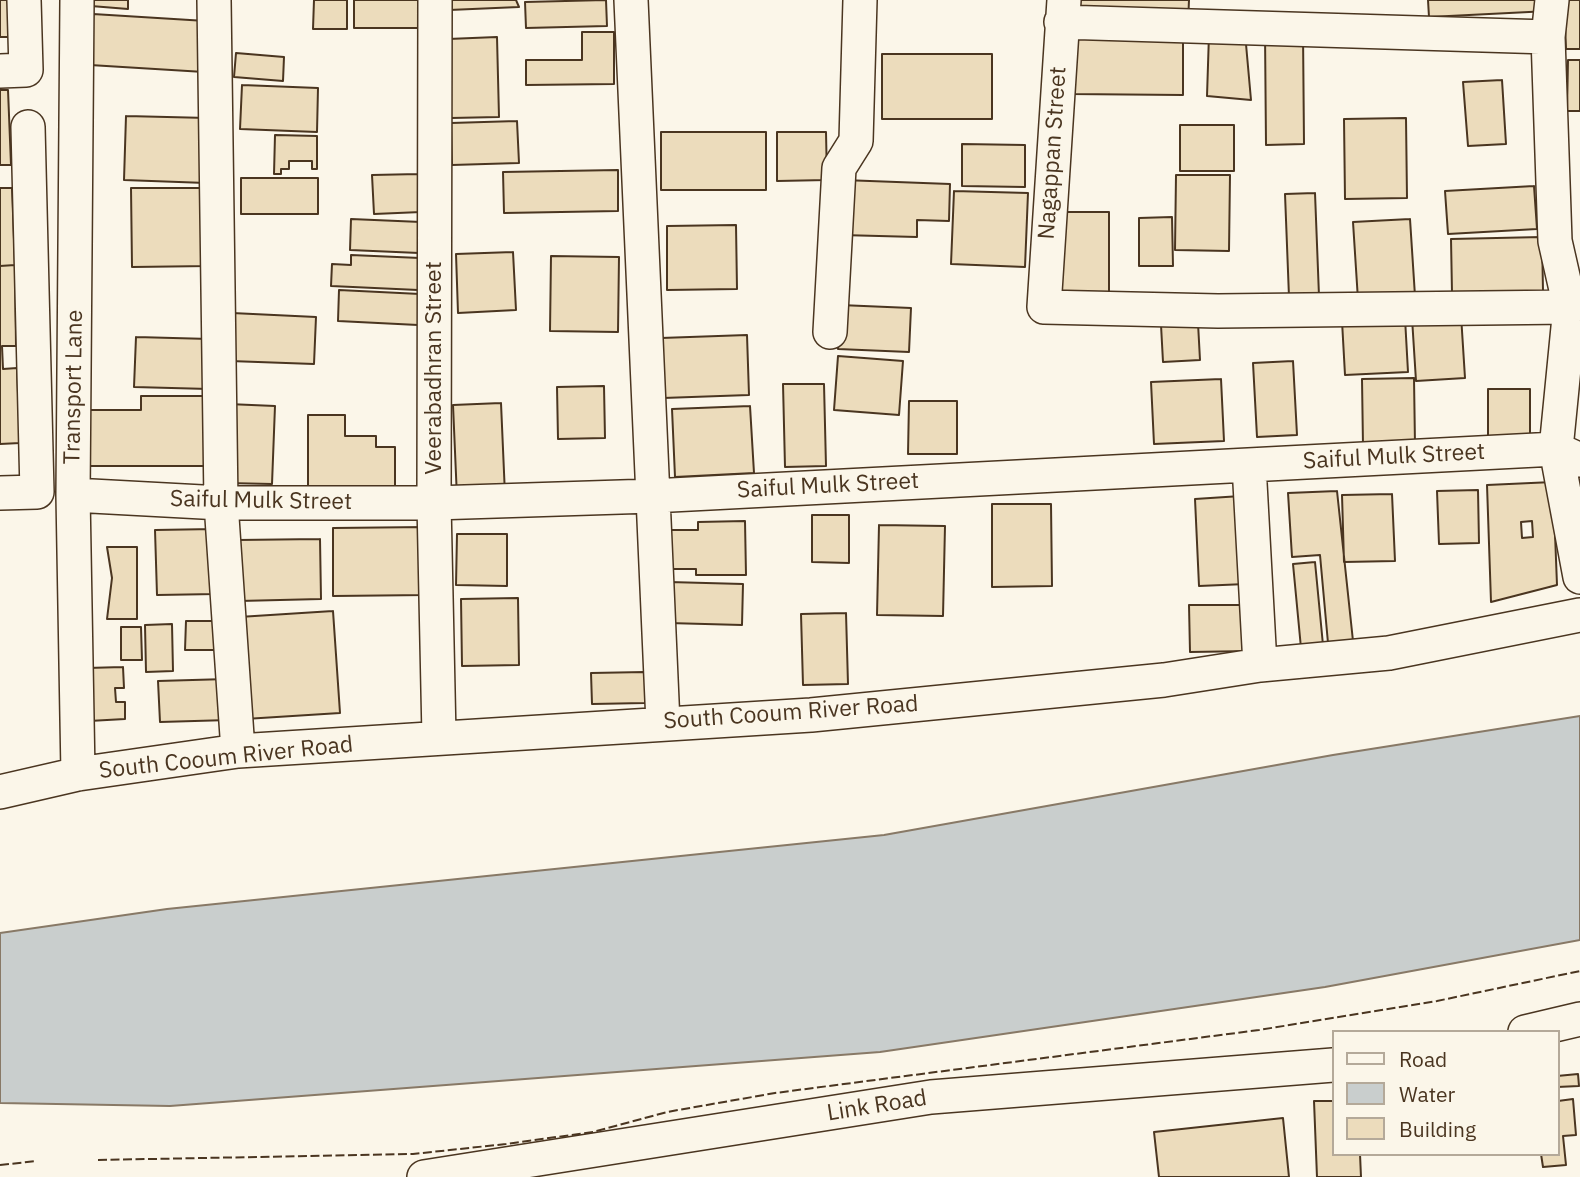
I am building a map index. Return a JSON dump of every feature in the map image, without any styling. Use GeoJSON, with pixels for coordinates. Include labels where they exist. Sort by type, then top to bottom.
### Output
{"type":"FeatureCollection","features":[{"type":"Feature","properties":{"kind":"street"},"geometry":{"type":"LineString","coordinates":[[0,71],[26,70],[24,0]]}},
{"type":"Feature","properties":{"kind":"street","name":"Transport Lane"},"geometry":{"type":"LineString","coordinates":[[77,0],[73,495],[78,774]]}},
{"type":"Feature","properties":{"kind":"street"},"geometry":{"type":"LineString","coordinates":[[214,0],[221,503],[238,751]]}},
{"type":"Feature","properties":{"kind":"street","name":"Veerabadhran Street"},"geometry":{"type":"LineString","coordinates":[[435,0],[434,503],[439,737]]}},
{"type":"Feature","properties":{"kind":"street"},"geometry":{"type":"LineString","coordinates":[[631,0],[663,723]]}},
{"type":"Feature","properties":{"kind":"street"},"geometry":{"type":"LineString","coordinates":[[830,332],[839,168],[856,141],[860,0]]}},
{"type":"Feature","properties":{"kind":"street"},"geometry":{"type":"LineString","coordinates":[[1552,0],[1548,37],[1567,241],[1570,307],[1568,455],[1580,577]]}},
{"type":"Feature","properties":{"kind":"street"},"geometry":{"type":"LineString","coordinates":[[1063,11],[1548,37]]}},
{"type":"Feature","properties":{"kind":"street","name":"Nagappan Street"},"geometry":{"type":"LineString","coordinates":[[1063,11],[1044,307],[1218,311],[1570,307]]}},
{"type":"Feature","properties":{"kind":"street"},"geometry":{"type":"LineString","coordinates":[[0,493],[37,492],[27,127]]}},
{"type":"Feature","properties":{"kind":"street","name":"Saiful Mulk Street"},"geometry":{"type":"LineString","coordinates":[[73,495],[221,503],[434,503],[652,496],[1249,464],[1568,455]]}},
{"type":"Feature","properties":{"kind":"street"},"geometry":{"type":"LineString","coordinates":[[1249,464],[1260,665]]}},
{"type":"Feature","properties":{"kind":"street","name":"South Cooum River Road"},"geometry":{"type":"LineString","coordinates":[[0,792],[78,774],[238,751],[824,713],[1164,680],[1260,665],[1389,653],[1580,615]]}},
{"type":"Feature","properties":{"kind":"street"},"geometry":{"type":"LineString","coordinates":[[1533,1030],[1580,1018]]}},
{"type":"Feature","properties":{"kind":"street","name":"Link Road"},"geometry":{"type":"LineString","coordinates":[[424,1177],[931,1097],[1332,1065]]}},
{"type":"Feature","properties":{"kind":"water"},"geometry":{"type":"Polygon","coordinates":[[[1580,716],[1580,940],[1325,987],[880,1052],[170,1106],[0,1103],[0,933],[167,909],[884,835],[1333,755],[1580,716]]]}},
{"type":"Feature","properties":{"kind":"building"},"geometry":{"type":"Polygon","coordinates":[[[0,0],[13,0],[14,37],[0,37],[0,0]]]}},
{"type":"Feature","properties":{"kind":"building"},"geometry":{"type":"Polygon","coordinates":[[[92,0],[128,0],[128,9],[91,6],[92,0]]]}},
{"type":"Feature","properties":{"kind":"building"},"geometry":{"type":"Polygon","coordinates":[[[314,0],[347,0],[347,29],[313,29],[314,0]]]}},
{"type":"Feature","properties":{"kind":"building"},"geometry":{"type":"Polygon","coordinates":[[[354,0],[420,0],[420,28],[354,28],[354,0]]]}},
{"type":"Feature","properties":{"kind":"building"},"geometry":{"type":"Polygon","coordinates":[[[449,0],[516,0],[519,7],[449,10],[449,0]]]}},
{"type":"Feature","properties":{"kind":"building"},"geometry":{"type":"Polygon","coordinates":[[[606,0],[607,26],[526,28],[525,2],[606,0]]]}},
{"type":"Feature","properties":{"kind":"building"},"geometry":{"type":"Polygon","coordinates":[[[1075,0],[1189,0],[1188,24],[1074,18],[1075,0]]]}},
{"type":"Feature","properties":{"kind":"building"},"geometry":{"type":"Polygon","coordinates":[[[1428,0],[1549,0],[1549,11],[1429,17],[1428,0]]]}},
{"type":"Feature","properties":{"kind":"building"},"geometry":{"type":"Polygon","coordinates":[[[1564,0],[1580,0],[1580,49],[1566,49],[1564,0]]]}},
{"type":"Feature","properties":{"kind":"building"},"geometry":{"type":"Polygon","coordinates":[[[93,14],[206,21],[204,72],[90,65],[93,14]]]}},
{"type":"Feature","properties":{"kind":"building"},"geometry":{"type":"Polygon","coordinates":[[[582,32],[614,32],[614,84],[526,85],[526,60],[582,60],[582,32]]]}},
{"type":"Feature","properties":{"kind":"building"},"geometry":{"type":"Polygon","coordinates":[[[1303,32],[1304,144],[1266,145],[1265,33],[1303,32]]]}},
{"type":"Feature","properties":{"kind":"building"},"geometry":{"type":"Polygon","coordinates":[[[1070,33],[1183,34],[1183,95],[1069,94],[1070,33]]]}},
{"type":"Feature","properties":{"kind":"building"},"geometry":{"type":"Polygon","coordinates":[[[1245,33],[1251,100],[1207,96],[1209,34],[1245,33]]]}},
{"type":"Feature","properties":{"kind":"building"},"geometry":{"type":"Polygon","coordinates":[[[497,37],[499,117],[451,118],[448,39],[497,37]]]}},
{"type":"Feature","properties":{"kind":"building"},"geometry":{"type":"Polygon","coordinates":[[[236,53],[284,57],[283,81],[234,77],[236,53]]]}},
{"type":"Feature","properties":{"kind":"building"},"geometry":{"type":"Polygon","coordinates":[[[882,54],[992,54],[992,119],[882,119],[882,54]]]}},
{"type":"Feature","properties":{"kind":"building"},"geometry":{"type":"Polygon","coordinates":[[[1568,60],[1580,60],[1580,111],[1567,111],[1568,60]]]}},
{"type":"Feature","properties":{"kind":"building"},"geometry":{"type":"Polygon","coordinates":[[[1502,80],[1506,144],[1468,146],[1463,82],[1502,80]]]}},
{"type":"Feature","properties":{"kind":"building"},"geometry":{"type":"Polygon","coordinates":[[[242,85],[318,88],[317,132],[240,129],[242,85]]]}},
{"type":"Feature","properties":{"kind":"building"},"geometry":{"type":"Polygon","coordinates":[[[0,90],[8,90],[11,165],[0,165],[0,90]]]}},
{"type":"Feature","properties":{"kind":"building"},"geometry":{"type":"Polygon","coordinates":[[[126,116],[208,118],[206,183],[124,180],[126,116]]]}},
{"type":"Feature","properties":{"kind":"building"},"geometry":{"type":"Polygon","coordinates":[[[1406,118],[1407,198],[1345,199],[1344,119],[1406,118]]]}},
{"type":"Feature","properties":{"kind":"building"},"geometry":{"type":"Polygon","coordinates":[[[517,121],[519,163],[452,165],[451,123],[517,121]]]}},
{"type":"Feature","properties":{"kind":"building"},"geometry":{"type":"Polygon","coordinates":[[[1180,125],[1234,125],[1234,171],[1180,171],[1180,125]]]}},
{"type":"Feature","properties":{"kind":"building"},"geometry":{"type":"Polygon","coordinates":[[[661,132],[766,132],[766,190],[661,190],[661,132]]]}},
{"type":"Feature","properties":{"kind":"building"},"geometry":{"type":"Polygon","coordinates":[[[777,132],[826,132],[827,180],[777,181],[777,132]]]}},
{"type":"Feature","properties":{"kind":"building"},"geometry":{"type":"Polygon","coordinates":[[[275,135],[317,136],[317,169],[312,169],[312,161],[289,161],[289,169],[281,169],[281,174],[274,174],[275,135]]]}},
{"type":"Feature","properties":{"kind":"building"},"geometry":{"type":"Polygon","coordinates":[[[962,144],[1025,145],[1025,187],[962,186],[962,144]]]}},
{"type":"Feature","properties":{"kind":"building"},"geometry":{"type":"Polygon","coordinates":[[[618,170],[618,211],[504,213],[503,172],[618,170]]]}},
{"type":"Feature","properties":{"kind":"building"},"geometry":{"type":"Polygon","coordinates":[[[419,174],[421,212],[374,214],[372,175],[419,174]]]}},
{"type":"Feature","properties":{"kind":"building"},"geometry":{"type":"Polygon","coordinates":[[[1176,175],[1230,175],[1229,251],[1175,250],[1176,175]]]}},
{"type":"Feature","properties":{"kind":"building"},"geometry":{"type":"Polygon","coordinates":[[[241,178],[318,178],[318,214],[241,214],[241,178]]]}},
{"type":"Feature","properties":{"kind":"building"},"geometry":{"type":"Polygon","coordinates":[[[843,180],[950,184],[949,221],[917,220],[917,237],[841,235],[843,180]]]}},
{"type":"Feature","properties":{"kind":"building"},"geometry":{"type":"Polygon","coordinates":[[[1534,186],[1537,229],[1448,234],[1445,191],[1534,186]]]}},
{"type":"Feature","properties":{"kind":"building"},"geometry":{"type":"Polygon","coordinates":[[[0,188],[12,188],[15,265],[0,266],[0,188]]]}},
{"type":"Feature","properties":{"kind":"building"},"geometry":{"type":"Polygon","coordinates":[[[131,188],[208,188],[209,266],[132,267],[131,188]]]}},
{"type":"Feature","properties":{"kind":"building"},"geometry":{"type":"Polygon","coordinates":[[[954,191],[1028,193],[1025,267],[951,264],[954,191]]]}},
{"type":"Feature","properties":{"kind":"building"},"geometry":{"type":"Polygon","coordinates":[[[1315,193],[1319,296],[1289,297],[1285,194],[1315,193]]]}},
{"type":"Feature","properties":{"kind":"building"},"geometry":{"type":"Polygon","coordinates":[[[1057,212],[1109,212],[1109,299],[1057,299],[1057,212]]]}},
{"type":"Feature","properties":{"kind":"building"},"geometry":{"type":"Polygon","coordinates":[[[1172,217],[1173,266],[1139,266],[1139,218],[1172,217]]]}},
{"type":"Feature","properties":{"kind":"building"},"geometry":{"type":"Polygon","coordinates":[[[351,219],[421,222],[419,253],[350,250],[351,219]]]}},
{"type":"Feature","properties":{"kind":"building"},"geometry":{"type":"Polygon","coordinates":[[[1410,219],[1415,296],[1358,300],[1353,222],[1410,219]]]}},
{"type":"Feature","properties":{"kind":"building"},"geometry":{"type":"Polygon","coordinates":[[[736,225],[737,289],[667,290],[667,226],[736,225]]]}},
{"type":"Feature","properties":{"kind":"building"},"geometry":{"type":"Polygon","coordinates":[[[1542,237],[1543,291],[1452,293],[1451,239],[1542,237]]]}},
{"type":"Feature","properties":{"kind":"building"},"geometry":{"type":"Polygon","coordinates":[[[513,252],[516,310],[458,313],[456,254],[513,252]]]}},
{"type":"Feature","properties":{"kind":"building"},"geometry":{"type":"Polygon","coordinates":[[[351,255],[420,258],[418,290],[331,286],[332,264],[351,265],[351,255]]]}},
{"type":"Feature","properties":{"kind":"building"},"geometry":{"type":"Polygon","coordinates":[[[551,256],[619,257],[618,332],[550,331],[551,256]]]}},
{"type":"Feature","properties":{"kind":"building"},"geometry":{"type":"Polygon","coordinates":[[[15,265],[16,346],[2,346],[3,369],[17,368],[20,443],[0,444],[0,266],[15,265]]]}},
{"type":"Feature","properties":{"kind":"building"},"geometry":{"type":"Polygon","coordinates":[[[339,290],[420,294],[418,325],[338,321],[339,290]]]}},
{"type":"Feature","properties":{"kind":"building"},"geometry":{"type":"Polygon","coordinates":[[[840,305],[911,308],[909,352],[838,349],[840,305]]]}},
{"type":"Feature","properties":{"kind":"building"},"geometry":{"type":"Polygon","coordinates":[[[232,313],[316,317],[314,364],[230,361],[232,313]]]}},
{"type":"Feature","properties":{"kind":"building"},"geometry":{"type":"Polygon","coordinates":[[[1461,315],[1465,378],[1416,381],[1412,318],[1461,315]]]}},
{"type":"Feature","properties":{"kind":"building"},"geometry":{"type":"Polygon","coordinates":[[[1405,318],[1408,372],[1345,375],[1342,321],[1405,318]]]}},
{"type":"Feature","properties":{"kind":"building"},"geometry":{"type":"Polygon","coordinates":[[[1198,323],[1200,360],[1163,362],[1161,325],[1198,323]]]}},
{"type":"Feature","properties":{"kind":"building"},"geometry":{"type":"Polygon","coordinates":[[[747,335],[749,395],[663,398],[661,338],[747,335]]]}},
{"type":"Feature","properties":{"kind":"building"},"geometry":{"type":"Polygon","coordinates":[[[136,337],[210,339],[209,389],[134,387],[136,337]]]}},
{"type":"Feature","properties":{"kind":"building"},"geometry":{"type":"Polygon","coordinates":[[[838,356],[903,361],[899,415],[834,410],[838,356]]]}},
{"type":"Feature","properties":{"kind":"building"},"geometry":{"type":"Polygon","coordinates":[[[1293,361],[1297,435],[1257,437],[1253,363],[1293,361]]]}},
{"type":"Feature","properties":{"kind":"building"},"geometry":{"type":"Polygon","coordinates":[[[1414,378],[1415,445],[1363,446],[1362,379],[1414,378]]]}},
{"type":"Feature","properties":{"kind":"building"},"geometry":{"type":"Polygon","coordinates":[[[1221,379],[1224,441],[1154,444],[1151,382],[1221,379]]]}},
{"type":"Feature","properties":{"kind":"building"},"geometry":{"type":"Polygon","coordinates":[[[783,384],[824,384],[826,466],[785,467],[783,384]]]}},
{"type":"Feature","properties":{"kind":"building"},"geometry":{"type":"Polygon","coordinates":[[[604,386],[605,438],[558,439],[557,387],[604,386]]]}},
{"type":"Feature","properties":{"kind":"building"},"geometry":{"type":"Polygon","coordinates":[[[1488,389],[1530,389],[1530,437],[1488,437],[1488,389]]]}},
{"type":"Feature","properties":{"kind":"building"},"geometry":{"type":"Polygon","coordinates":[[[141,396],[210,396],[210,466],[80,466],[80,410],[141,410],[141,396]]]}},
{"type":"Feature","properties":{"kind":"building"},"geometry":{"type":"Polygon","coordinates":[[[909,401],[957,401],[957,454],[908,454],[909,401]]]}},
{"type":"Feature","properties":{"kind":"building"},"geometry":{"type":"Polygon","coordinates":[[[501,403],[505,495],[457,498],[453,405],[501,403]]]}},
{"type":"Feature","properties":{"kind":"building"},"geometry":{"type":"Polygon","coordinates":[[[228,404],[275,406],[272,484],[226,483],[228,404]]]}},
{"type":"Feature","properties":{"kind":"building"},"geometry":{"type":"Polygon","coordinates":[[[750,406],[754,473],[675,477],[672,409],[750,406]]]}},
{"type":"Feature","properties":{"kind":"building"},"geometry":{"type":"Polygon","coordinates":[[[308,415],[345,415],[345,436],[376,436],[376,447],[395,447],[395,496],[308,496],[308,415]]]}},
{"type":"Feature","properties":{"kind":"building"},"geometry":{"type":"Polygon","coordinates":[[[1553,482],[1557,585],[1491,602],[1487,485],[1553,482]],[[1532,521],[1521,522],[1522,538],[1533,537],[1532,521]]]}},
{"type":"Feature","properties":{"kind":"building"},"geometry":{"type":"Polygon","coordinates":[[[1478,490],[1479,543],[1439,544],[1437,491],[1478,490]]]}},
{"type":"Feature","properties":{"kind":"building"},"geometry":{"type":"Polygon","coordinates":[[[1337,491],[1353,641],[1328,643],[1320,555],[1292,557],[1288,493],[1337,491]]]}},
{"type":"Feature","properties":{"kind":"building"},"geometry":{"type":"Polygon","coordinates":[[[1392,494],[1395,561],[1344,562],[1342,495],[1392,494]]]}},
{"type":"Feature","properties":{"kind":"building"},"geometry":{"type":"Polygon","coordinates":[[[1241,496],[1246,584],[1199,586],[1195,499],[1241,496]]]}},
{"type":"Feature","properties":{"kind":"building"},"geometry":{"type":"Polygon","coordinates":[[[992,504],[1051,504],[1052,586],[992,587],[992,504]]]}},
{"type":"Feature","properties":{"kind":"building"},"geometry":{"type":"Polygon","coordinates":[[[812,515],[849,515],[849,563],[812,562],[812,515]]]}},
{"type":"Feature","properties":{"kind":"building"},"geometry":{"type":"Polygon","coordinates":[[[745,521],[746,575],[696,575],[696,569],[670,569],[669,530],[698,530],[698,522],[745,521]]]}},
{"type":"Feature","properties":{"kind":"building"},"geometry":{"type":"Polygon","coordinates":[[[879,525],[945,526],[943,616],[877,615],[879,525]]]}},
{"type":"Feature","properties":{"kind":"building"},"geometry":{"type":"Polygon","coordinates":[[[427,527],[427,595],[333,596],[333,528],[427,527]]]}},
{"type":"Feature","properties":{"kind":"building"},"geometry":{"type":"Polygon","coordinates":[[[214,529],[216,594],[157,595],[155,530],[214,529]]]}},
{"type":"Feature","properties":{"kind":"building"},"geometry":{"type":"Polygon","coordinates":[[[457,534],[507,534],[507,586],[456,585],[457,534]]]}},
{"type":"Feature","properties":{"kind":"building"},"geometry":{"type":"Polygon","coordinates":[[[320,539],[321,599],[239,601],[238,540],[320,539]]]}},
{"type":"Feature","properties":{"kind":"building"},"geometry":{"type":"Polygon","coordinates":[[[107,547],[137,547],[137,619],[107,619],[112,578],[107,547]]]}},
{"type":"Feature","properties":{"kind":"building"},"geometry":{"type":"Polygon","coordinates":[[[1315,562],[1323,645],[1301,648],[1293,564],[1315,562]]]}},
{"type":"Feature","properties":{"kind":"building"},"geometry":{"type":"Polygon","coordinates":[[[669,582],[743,584],[742,625],[668,623],[669,582]]]}},
{"type":"Feature","properties":{"kind":"building"},"geometry":{"type":"Polygon","coordinates":[[[518,598],[519,665],[462,666],[461,599],[518,598]]]}},
{"type":"Feature","properties":{"kind":"building"},"geometry":{"type":"Polygon","coordinates":[[[1189,605],[1250,605],[1251,651],[1190,652],[1189,605]]]}},
{"type":"Feature","properties":{"kind":"building"},"geometry":{"type":"Polygon","coordinates":[[[333,611],[340,713],[245,719],[239,617],[333,611]]]}},
{"type":"Feature","properties":{"kind":"building"},"geometry":{"type":"Polygon","coordinates":[[[846,613],[848,684],[803,685],[801,614],[846,613]]]}},
{"type":"Feature","properties":{"kind":"building"},"geometry":{"type":"Polygon","coordinates":[[[186,621],[224,621],[223,650],[185,650],[186,621]]]}},
{"type":"Feature","properties":{"kind":"building"},"geometry":{"type":"Polygon","coordinates":[[[172,624],[173,671],[146,672],[145,625],[172,624]]]}},
{"type":"Feature","properties":{"kind":"building"},"geometry":{"type":"Polygon","coordinates":[[[121,627],[141,627],[142,660],[121,660],[121,627]]]}},
{"type":"Feature","properties":{"kind":"building"},"geometry":{"type":"Polygon","coordinates":[[[123,667],[124,688],[115,688],[116,702],[125,702],[125,719],[89,721],[87,668],[123,667]]]}},
{"type":"Feature","properties":{"kind":"building"},"geometry":{"type":"Polygon","coordinates":[[[645,672],[645,703],[592,704],[591,673],[645,672]]]}},
{"type":"Feature","properties":{"kind":"building"},"geometry":{"type":"Polygon","coordinates":[[[227,679],[229,720],[160,722],[158,681],[227,679]]]}},
{"type":"Feature","properties":{"kind":"building"},"geometry":{"type":"Polygon","coordinates":[[[1578,1074],[1579,1086],[1559,1087],[1559,1076],[1578,1074]]]}},
{"type":"Feature","properties":{"kind":"building"},"geometry":{"type":"Polygon","coordinates":[[[1573,1099],[1576,1135],[1563,1136],[1566,1165],[1543,1167],[1541,1156],[1559,1156],[1559,1101],[1573,1099]]]}},
{"type":"Feature","properties":{"kind":"building"},"geometry":{"type":"Polygon","coordinates":[[[1314,1101],[1332,1101],[1332,1156],[1360,1156],[1361,1177],[1317,1177],[1314,1101]]]}},
{"type":"Feature","properties":{"kind":"building"},"geometry":{"type":"Polygon","coordinates":[[[1283,1118],[1289,1177],[1159,1177],[1154,1132],[1283,1118]]]}},
{"type":"Feature","properties":{"kind":"fence"},"geometry":{"type":"LineString","coordinates":[[98,1160],[413,1154],[506,1144],[593,1132],[667,1112],[775,1093],[1259,1030],[1437,1001],[1580,971]]}},
{"type":"Feature","properties":{"kind":"fence"},"geometry":{"type":"LineString","coordinates":[[0,1165],[37,1161]]}}]}
